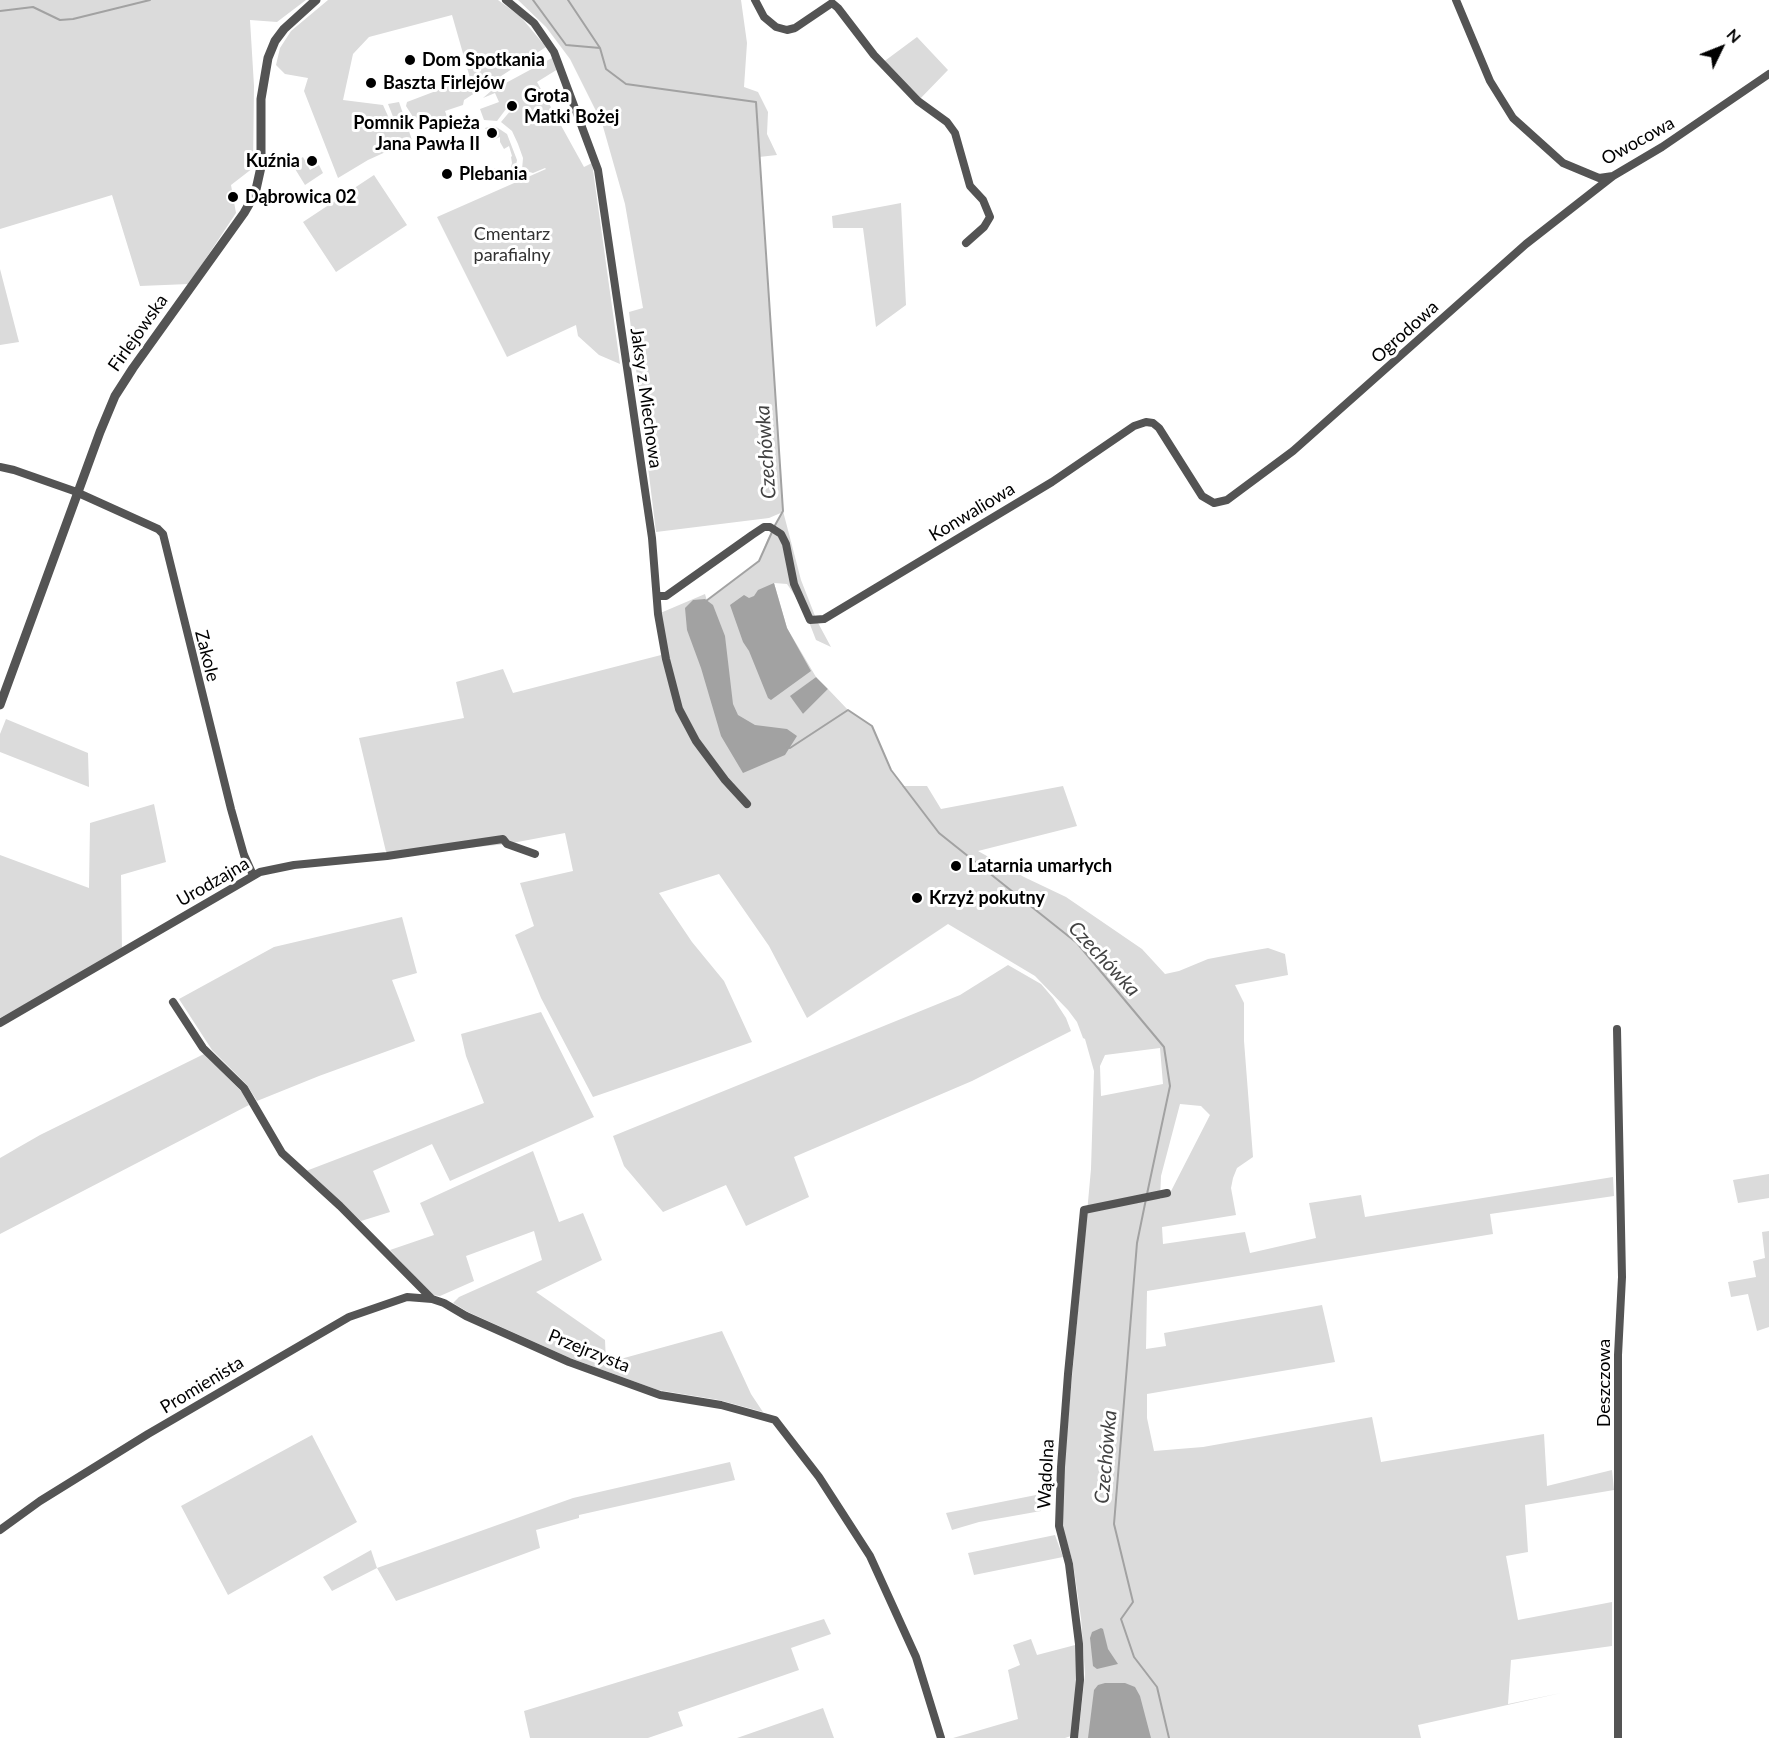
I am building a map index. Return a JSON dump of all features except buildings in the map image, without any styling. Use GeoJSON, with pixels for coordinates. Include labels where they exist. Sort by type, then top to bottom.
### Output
{"type":"FeatureCollection","features":[{"type":"Feature","properties":{"kind":"street","name":"Firlejowska"},"geometry":{"type":"LineString","coordinates":[[0,705],[77,493],[120,386],[253,199],[261,172],[261,99],[268,58],[279,35],[316,0]]}},
{"type":"Feature","properties":{"kind":"street","name":"Jaksy z Miechowa"},"geometry":{"type":"LineString","coordinates":[[506,0],[534,23],[554,52],[561,65],[598,170],[652,538],[658,614],[666,659],[679,709],[706,756],[747,804]]}},
{"type":"Feature","properties":{"kind":"street"},"geometry":{"type":"LineString","coordinates":[[755,0],[764,17],[776,27],[787,30],[795,28],[832,3],[874,55],[918,101],[947,123],[955,133],[970,186],[983,200],[990,217],[984,227],[966,243]]}},
{"type":"Feature","properties":{"kind":"street","name":"Owocowa"},"geometry":{"type":"LineString","coordinates":[[1456,0],[1490,81],[1513,118],[1563,163],[1599,178],[1613,176],[1662,147],[1769,74]]}},
{"type":"Feature","properties":{"kind":"street","name":"Ogrodowa"},"geometry":{"type":"LineString","coordinates":[[1146,422],[1153,423],[1159,428],[1202,496],[1214,503],[1227,500],[1293,451],[1526,244],[1613,176]]}},
{"type":"Feature","properties":{"kind":"street","name":"Konwaliowa"},"geometry":{"type":"LineString","coordinates":[[657,596],[666,596],[764,527],[770,526],[781,534],[786,544],[794,584],[810,620],[824,619],[1052,482],[1134,426],[1146,422]]}},
{"type":"Feature","properties":{"kind":"street","name":"Zakole"},"geometry":{"type":"LineString","coordinates":[[0,467],[77,493],[158,529],[163,534],[231,809],[244,855],[253,875]]}},
{"type":"Feature","properties":{"kind":"street","name":"Urodzajna"},"geometry":{"type":"LineString","coordinates":[[0,1023],[253,875],[294,865],[387,856],[502,839],[507,844],[535,854]]}},
{"type":"Feature","properties":{"kind":"street","name":"Przejrzysta"},"geometry":{"type":"LineString","coordinates":[[173,1002],[203,1048],[244,1088],[282,1153],[340,1206],[432,1299],[569,1362],[660,1395],[721,1405],[776,1420],[819,1477],[875,1565],[916,1657],[941,1738]]}},
{"type":"Feature","properties":{"kind":"street","name":"Deszczowa"},"geometry":{"type":"LineString","coordinates":[[1617,1029],[1622,1277],[1618,1355],[1618,1738]]}},
{"type":"Feature","properties":{"kind":"street","name":"Wądolna"},"geometry":{"type":"LineString","coordinates":[[1074,1738],[1080,1680],[1079,1644],[1069,1564],[1059,1526],[1068,1374],[1084,1210],[1167,1193]]}},
{"type":"Feature","properties":{"kind":"street","name":"Promienista"},"geometry":{"type":"LineString","coordinates":[[0,1530],[40,1501],[140,1439],[349,1317],[407,1298],[432,1299]]}},
{"type":"Feature","properties":{"kind":"green space"},"geometry":{"type":"Polygon","coordinates":[[[0,0],[306,0],[277,22],[250,20],[254,86],[253,168],[231,185],[236,213],[189,284],[140,286],[112,195],[0,229],[0,0]]]}},
{"type":"Feature","properties":{"kind":"green space"},"geometry":{"type":"Polygon","coordinates":[[[328,0],[498,0],[520,16],[546,47],[464,100],[463,105],[445,111],[451,128],[439,134],[432,117],[422,120],[413,117],[406,106],[407,102],[470,78],[452,15],[369,37],[353,54],[343,100],[383,105],[392,125],[396,124],[388,104],[399,102],[412,140],[368,160],[338,178],[304,91],[308,78],[285,74],[276,65],[280,48],[291,31],[328,0]]]}},
{"type":"Feature","properties":{"kind":"green space"},"geometry":{"type":"Polygon","coordinates":[[[518,0],[741,0],[747,43],[744,87],[758,92],[768,112],[767,134],[777,155],[759,157],[783,511],[801,580],[817,621],[831,647],[816,640],[804,609],[787,584],[774,583],[787,628],[816,677],[791,696],[803,714],[828,689],[848,710],[872,726],[890,770],[902,786],[927,786],[941,809],[1063,786],[1077,826],[978,851],[1066,897],[1142,949],[1165,974],[1208,959],[1268,948],[1285,954],[1288,975],[1235,985],[1244,1003],[1244,1041],[1253,1157],[1237,1168],[1233,1178],[1231,1188],[1236,1215],[1162,1227],[1163,1244],[1245,1232],[1250,1253],[1316,1238],[1309,1203],[1361,1195],[1365,1217],[1613,1177],[1614,1196],[1490,1214],[1493,1234],[1147,1291],[1146,1349],[1166,1346],[1164,1333],[1322,1305],[1335,1362],[1147,1394],[1147,1418],[1154,1451],[1203,1447],[1372,1417],[1381,1462],[1544,1434],[1547,1486],[1612,1470],[1614,1490],[1525,1505],[1528,1552],[1506,1556],[1518,1620],[1612,1602],[1612,1646],[1511,1660],[1508,1704],[1561,1693],[1418,1725],[1421,1738],[1078,1738],[1085,1674],[1081,1618],[1073,1563],[1061,1522],[1062,1486],[1091,1169],[1094,1071],[1085,1039],[1068,1010],[1035,976],[948,924],[807,1018],[769,946],[719,874],[659,893],[692,942],[724,981],[752,1042],[593,1097],[541,998],[515,935],[534,926],[520,883],[573,871],[565,833],[507,844],[387,856],[359,738],[464,718],[456,682],[503,669],[513,693],[665,654],[658,614],[705,594],[707,601],[759,561],[768,538],[783,512],[769,518],[656,532],[629,312],[643,308],[625,204],[602,123],[570,59],[546,27],[518,0]],[[1160,1048],[1105,1055],[1100,1066],[1101,1096],[1163,1084],[1160,1048]],[[1180,1104],[1161,1176],[1160,1199],[1169,1195],[1210,1115],[1201,1106],[1180,1104]]]}},
{"type":"Feature","properties":{"kind":"green space"},"geometry":{"type":"Polygon","coordinates":[[[917,37],[948,70],[918,101],[882,63],[917,37]]]}},
{"type":"Feature","properties":{"kind":"green space","name":"Cmentarz parafialny"},"geometry":{"type":"Polygon","coordinates":[[[552,58],[558,69],[537,82],[584,167],[592,163],[620,364],[599,355],[578,336],[576,325],[507,357],[437,217],[546,169],[533,173],[522,170],[523,158],[518,144],[512,131],[501,122],[511,110],[515,109],[513,104],[509,105],[497,121],[484,120],[480,109],[499,102],[495,93],[483,98],[491,91],[552,58]]]}},
{"type":"Feature","properties":{"kind":"green space"},"geometry":{"type":"Polygon","coordinates":[[[492,126],[507,134],[517,160],[515,170],[506,177],[495,175],[492,171],[495,168],[501,172],[510,170],[512,156],[509,146],[504,149],[500,137],[493,140],[485,128],[492,126]]]}},
{"type":"Feature","properties":{"kind":"green space"},"geometry":{"type":"Polygon","coordinates":[[[303,157],[310,170],[319,165],[323,173],[305,185],[292,164],[303,157]]]}},
{"type":"Feature","properties":{"kind":"green space"},"geometry":{"type":"Polygon","coordinates":[[[374,175],[407,225],[336,272],[303,222],[374,175]]]}},
{"type":"Feature","properties":{"kind":"green space"},"geometry":{"type":"Polygon","coordinates":[[[901,203],[906,305],[876,327],[863,228],[833,228],[832,216],[901,203]]]}},
{"type":"Feature","properties":{"kind":"green space"},"geometry":{"type":"Polygon","coordinates":[[[0,269],[19,342],[0,345],[0,269]]]}},
{"type":"Feature","properties":{"kind":"green space"},"geometry":{"type":"Polygon","coordinates":[[[6,719],[88,753],[89,787],[0,752],[0,734],[6,719]]]}},
{"type":"Feature","properties":{"kind":"green space"},"geometry":{"type":"Polygon","coordinates":[[[154,804],[166,862],[121,875],[122,951],[0,1018],[0,855],[89,888],[90,823],[154,804]]]}},
{"type":"Feature","properties":{"kind":"green space"},"geometry":{"type":"Polygon","coordinates":[[[402,917],[417,973],[392,980],[415,1041],[257,1101],[247,1085],[212,1050],[179,999],[274,947],[402,917]]]}},
{"type":"Feature","properties":{"kind":"green space"},"geometry":{"type":"Polygon","coordinates":[[[1008,965],[1041,984],[1066,1018],[1071,1031],[972,1081],[794,1157],[809,1197],[746,1226],[726,1185],[663,1212],[624,1166],[613,1136],[960,995],[1008,965]]]}},
{"type":"Feature","properties":{"kind":"green space"},"geometry":{"type":"Polygon","coordinates":[[[541,1012],[594,1117],[450,1181],[432,1144],[373,1171],[390,1212],[361,1221],[306,1171],[484,1103],[466,1056],[461,1034],[541,1012]]]}},
{"type":"Feature","properties":{"kind":"green space"},"geometry":{"type":"Polygon","coordinates":[[[204,1054],[242,1092],[249,1105],[0,1234],[0,1158],[40,1135],[204,1054]]]}},
{"type":"Feature","properties":{"kind":"green space"},"geometry":{"type":"Polygon","coordinates":[[[533,1151],[559,1222],[583,1213],[602,1260],[536,1292],[605,1340],[606,1363],[722,1331],[751,1394],[763,1412],[719,1400],[658,1390],[570,1358],[453,1303],[459,1297],[542,1260],[534,1231],[466,1256],[474,1281],[440,1296],[432,1295],[390,1250],[434,1235],[420,1203],[533,1151]]]}},
{"type":"Feature","properties":{"kind":"green space"},"geometry":{"type":"Polygon","coordinates":[[[1769,1174],[1769,1198],[1738,1203],[1733,1180],[1769,1174]]]}},
{"type":"Feature","properties":{"kind":"green space"},"geometry":{"type":"Polygon","coordinates":[[[1769,1231],[1769,1327],[1757,1331],[1748,1294],[1731,1297],[1728,1282],[1756,1277],[1753,1261],[1765,1258],[1762,1232],[1769,1231]]]}},
{"type":"Feature","properties":{"kind":"green space"},"geometry":{"type":"Polygon","coordinates":[[[312,1435],[357,1522],[228,1595],[181,1506],[312,1435]]]}},
{"type":"Feature","properties":{"kind":"green space"},"geometry":{"type":"Polygon","coordinates":[[[730,1462],[735,1480],[579,1515],[579,1518],[536,1530],[540,1548],[396,1601],[377,1568],[573,1498],[730,1462]]]}},
{"type":"Feature","properties":{"kind":"green space"},"geometry":{"type":"Polygon","coordinates":[[[1036,1495],[1041,1511],[979,1522],[952,1530],[946,1513],[1036,1495]]]}},
{"type":"Feature","properties":{"kind":"green space"},"geometry":{"type":"Polygon","coordinates":[[[1055,1535],[1063,1557],[974,1575],[968,1553],[1055,1535]]]}},
{"type":"Feature","properties":{"kind":"green space"},"geometry":{"type":"Polygon","coordinates":[[[371,1550],[377,1568],[332,1591],[323,1577],[371,1550]]]}},
{"type":"Feature","properties":{"kind":"green space"},"geometry":{"type":"Polygon","coordinates":[[[824,1619],[831,1634],[791,1648],[799,1670],[678,1712],[683,1726],[648,1738],[530,1738],[524,1711],[824,1619]]]}},
{"type":"Feature","properties":{"kind":"green space"},"geometry":{"type":"Polygon","coordinates":[[[1031,1639],[1037,1655],[1079,1644],[1074,1735],[1065,1738],[953,1738],[1018,1719],[1008,1670],[1020,1665],[1013,1645],[1031,1639]]]}},
{"type":"Feature","properties":{"kind":"green space"},"geometry":{"type":"Polygon","coordinates":[[[823,1708],[834,1738],[737,1738],[823,1708]]]}},
{"type":"Feature","properties":{"kind":"shaded area"},"geometry":{"type":"Polygon","coordinates":[[[774,583],[787,628],[811,671],[771,700],[768,698],[749,651],[743,642],[730,605],[744,595],[749,598],[754,596],[758,590],[774,583]]]}},
{"type":"Feature","properties":{"kind":"shaded area"},"geometry":{"type":"Polygon","coordinates":[[[705,599],[713,605],[725,636],[733,704],[738,715],[755,725],[787,729],[797,736],[785,755],[743,773],[721,736],[687,630],[685,608],[693,600],[705,599]]]}},
{"type":"Feature","properties":{"kind":"shaded area"},"geometry":{"type":"Polygon","coordinates":[[[816,677],[828,689],[803,714],[790,696],[816,677]]]}},
{"type":"Feature","properties":{"kind":"shaded area"},"geometry":{"type":"Polygon","coordinates":[[[1101,1628],[1108,1649],[1118,1664],[1097,1669],[1093,1666],[1090,1638],[1092,1632],[1101,1628]]]}},
{"type":"Feature","properties":{"kind":"shaded area"},"geometry":{"type":"Polygon","coordinates":[[[1125,1683],[1135,1687],[1140,1696],[1151,1738],[1088,1738],[1094,1690],[1098,1685],[1125,1683]]]}},
{"type":"Feature","properties":{"kind":"waterway"},"geometry":{"type":"LineString","coordinates":[[0,11],[33,7],[60,20],[73,19],[150,0]]}},
{"type":"Feature","properties":{"kind":"waterway"},"geometry":{"type":"LineString","coordinates":[[533,0],[566,45],[600,48]]}},
{"type":"Feature","properties":{"kind":"waterway","name":"Czechówka"},"geometry":{"type":"LineString","coordinates":[[568,0],[600,48],[606,69],[626,84],[756,102],[783,511],[774,527]]}},
{"type":"Feature","properties":{"kind":"waterway","name":"Czechówka"},"geometry":{"type":"LineString","coordinates":[[706,601],[759,561],[772,532]]}},
{"type":"Feature","properties":{"kind":"waterway","name":"Czechówka"},"geometry":{"type":"LineString","coordinates":[[787,747],[790,748],[848,710],[872,726],[891,770],[939,833],[1077,943],[1164,1047],[1170,1086],[1147,1194]]}},
{"type":"Feature","properties":{"kind":"waterway","name":"Czechówka"},"geometry":{"type":"LineString","coordinates":[[1146,1199],[1137,1243],[1114,1524],[1133,1602],[1121,1619],[1134,1657],[1157,1687],[1169,1738]]}},
{"type":"Feature","properties":{"kind":"place","name":"Dom Spotkania"},"geometry":{"type":"Point","coordinates":[410,60]}},
{"type":"Feature","properties":{"kind":"place","name":"Baszta Firlejów"},"geometry":{"type":"Point","coordinates":[371,83]}},
{"type":"Feature","properties":{"kind":"place","name":"Grota Matki Bożej"},"geometry":{"type":"Point","coordinates":[512,106]}},
{"type":"Feature","properties":{"kind":"place","name":"Pomnik Papieża Jana Pawła II"},"geometry":{"type":"Point","coordinates":[492,133]}},
{"type":"Feature","properties":{"kind":"place","name":"Kuźnia"},"geometry":{"type":"Point","coordinates":[312,161]}},
{"type":"Feature","properties":{"kind":"place","name":"Plebania"},"geometry":{"type":"Point","coordinates":[447,174]}},
{"type":"Feature","properties":{"kind":"place","name":"Dąbrowica 02"},"geometry":{"type":"Point","coordinates":[233,197]}},
{"type":"Feature","properties":{"kind":"place","name":"Latarnia umarłych"},"geometry":{"type":"Point","coordinates":[956,866]}},
{"type":"Feature","properties":{"kind":"place","name":"Krzyż pokutny"},"geometry":{"type":"Point","coordinates":[917,898]}}]}
